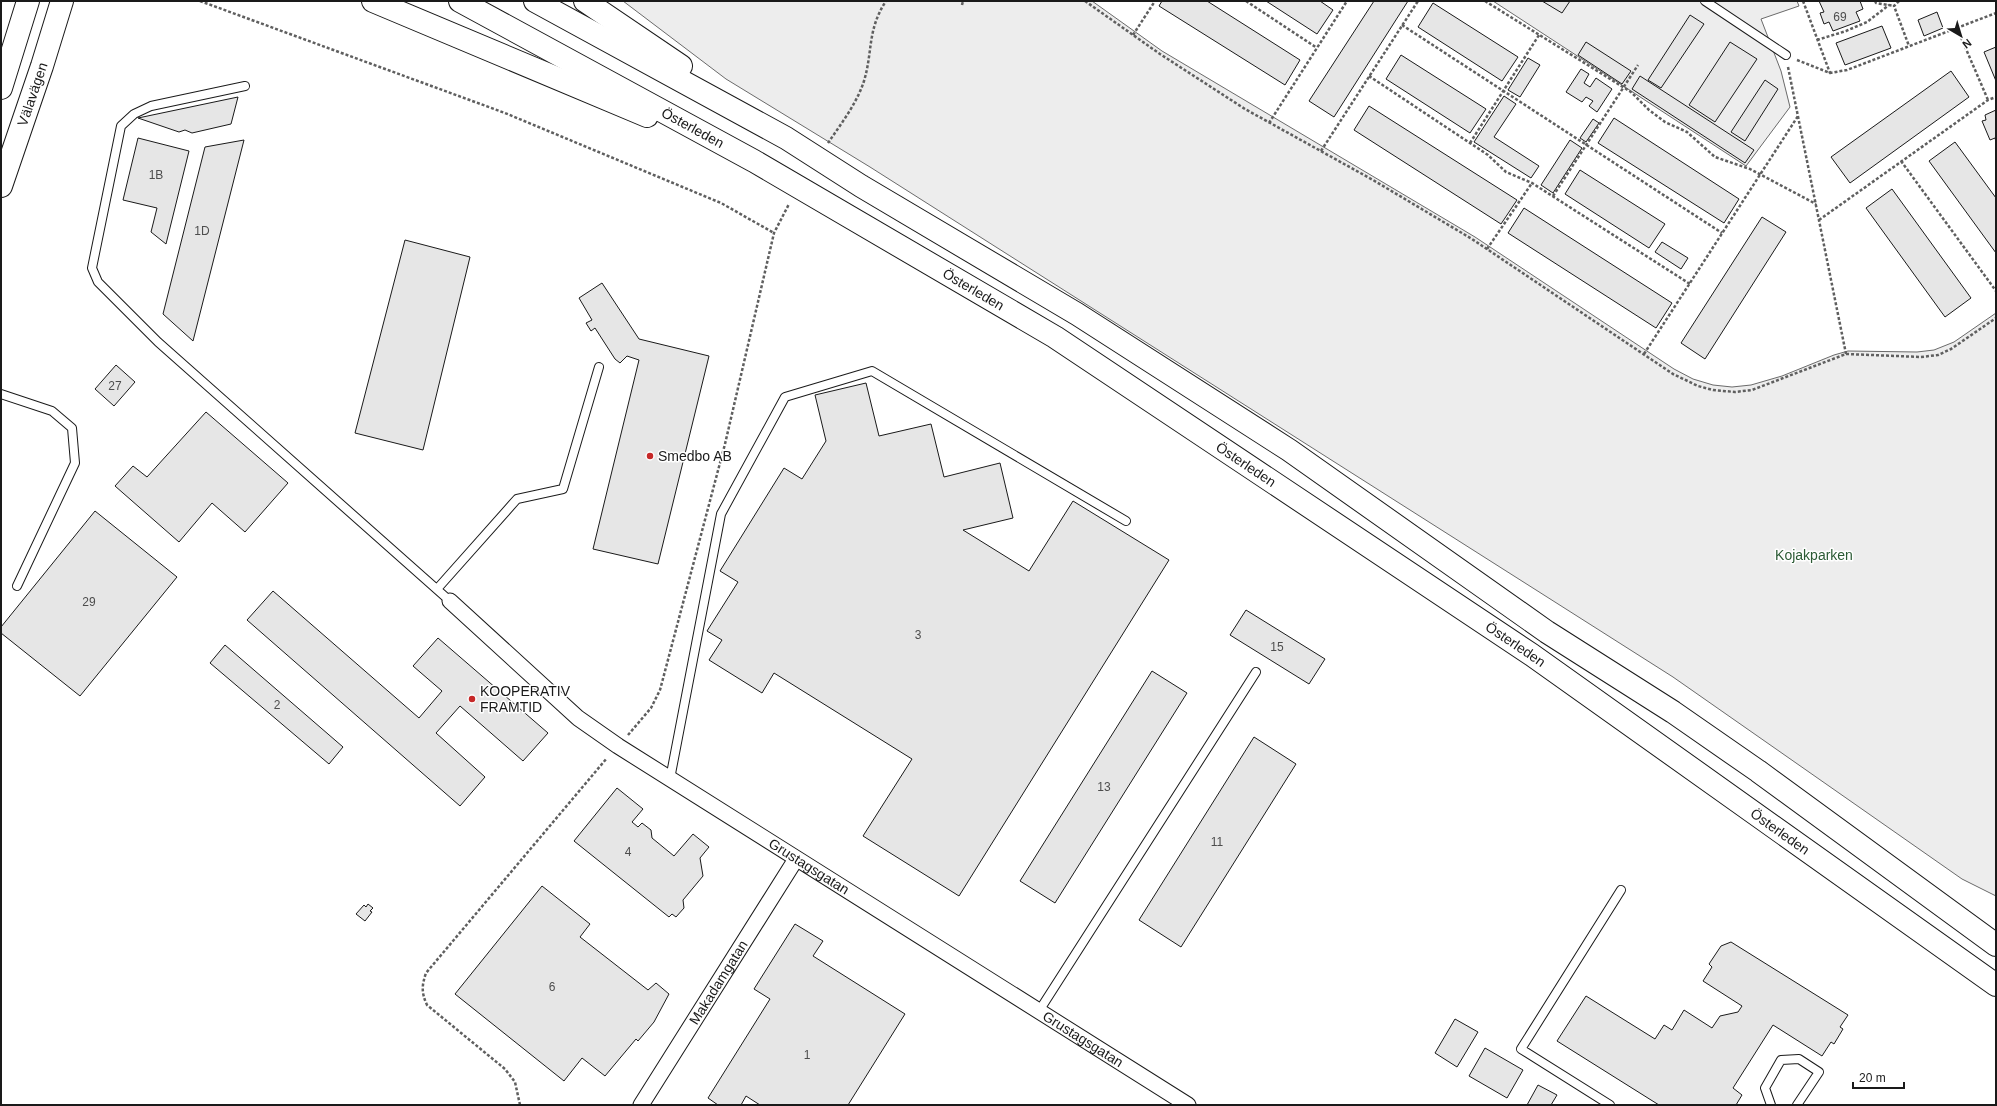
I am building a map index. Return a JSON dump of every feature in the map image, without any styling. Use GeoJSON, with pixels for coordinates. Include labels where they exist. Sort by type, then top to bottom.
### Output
{"type":"FeatureCollection","features":[{"type":"Feature","properties":{"kind":"main road"},"geometry":{"type":"LineString","coordinates":[[1,88],[28,1]]}},
{"type":"Feature","properties":{"kind":"main road","name":"Välavägen"},"geometry":{"type":"LineString","coordinates":[[1,186],[42,66],[62,1]]}},
{"type":"Feature","properties":{"kind":"main road"},"geometry":{"type":"LineString","coordinates":[[373,1],[754,160]]}},
{"type":"Feature","properties":{"kind":"main road","name":"Österleden"},"geometry":{"type":"LineString","coordinates":[[460,1],[754,160],[1054,337],[1532,655],[1996,985]]}},
{"type":"Feature","properties":{"kind":"main road","name":"Österleden"},"geometry":{"type":"LineString","coordinates":[[535,1],[786,138],[861,186],[1077,314],[1282,446],[1547,632],[1673,712],[1758,770],[1996,945]]}},
{"type":"Feature","properties":{"kind":"main road"},"geometry":{"type":"LineString","coordinates":[[585,1],[786,138]]}},
{"type":"Feature","properties":{"kind":"main road"},"geometry":{"type":"LineString","coordinates":[[1758,770],[1996,927]]}},
{"type":"Feature","properties":{"kind":"main road"},"geometry":{"type":"LineString","coordinates":[[1958,958],[1996,990]]}},
{"type":"Feature","properties":{"kind":"street","name":"Grustagsgatan"},"geometry":{"type":"LineString","coordinates":[[450,601],[578,718],[618,746],[1188,1105]]}},
{"type":"Feature","properties":{"kind":"street","name":"Makadamgatan"},"geometry":{"type":"LineString","coordinates":[[641,1105],[796,859]]}},
{"type":"Feature","properties":{"kind":"lane"},"geometry":{"type":"LineString","coordinates":[[1705,1],[1786,55]]}},
{"type":"Feature","properties":{"kind":"lane"},"geometry":{"type":"LineString","coordinates":[[245,86],[151,106],[134,114],[122,126],[92,268],[98,282],[158,342],[450,601]]}},
{"type":"Feature","properties":{"kind":"lane"},"geometry":{"type":"LineString","coordinates":[[437,589],[517,499],[563,489],[599,367]]}},
{"type":"Feature","properties":{"kind":"lane"},"geometry":{"type":"LineString","coordinates":[[670,779],[721,514],[785,397],[872,371],[1126,521]]}},
{"type":"Feature","properties":{"kind":"lane"},"geometry":{"type":"LineString","coordinates":[[1,394],[52,411],[72,428],[75,456],[75,463],[17,586]]}},
{"type":"Feature","properties":{"kind":"lane"},"geometry":{"type":"LineString","coordinates":[[1039,1012],[1256,672]]}},
{"type":"Feature","properties":{"kind":"lane"},"geometry":{"type":"LineString","coordinates":[[1610,1105],[1521,1049],[1620,890]]}},
{"type":"Feature","properties":{"kind":"lane"},"geometry":{"type":"LineString","coordinates":[[1771,1105],[1765,1088],[1782,1060],[1799,1059],[1819,1072],[1798,1105]]}},
{"type":"Feature","properties":{"kind":"path"},"geometry":{"type":"LineString","coordinates":[[200,1],[505,113],[721,203],[774,233]]}},
{"type":"Feature","properties":{"kind":"path"},"geometry":{"type":"LineString","coordinates":[[828,143],[849,111],[864,82],[870,39],[878,16],[886,1]]}},
{"type":"Feature","properties":{"kind":"path"},"geometry":{"type":"LineString","coordinates":[[962,5],[963,1]]}},
{"type":"Feature","properties":{"kind":"path"},"geometry":{"type":"LineString","coordinates":[[1085,1],[1160,54],[1269,123],[1373,180],[1488,250],[1673,374],[1692,384],[1713,390],[1735,392],[1752,390],[1846,354],[1921,357],[1938,355],[1951,349],[1996,318]]}},
{"type":"Feature","properties":{"kind":"path"},"geometry":{"type":"LineString","coordinates":[[1132,35],[1155,1]]}},
{"type":"Feature","properties":{"kind":"path"},"geometry":{"type":"LineString","coordinates":[[1246,1],[1318,48]]}},
{"type":"Feature","properties":{"kind":"path"},"geometry":{"type":"LineString","coordinates":[[1269,123],[1347,1]]}},
{"type":"Feature","properties":{"kind":"path"},"geometry":{"type":"LineString","coordinates":[[1321,151],[1418,1]]}},
{"type":"Feature","properties":{"kind":"path"},"geometry":{"type":"LineString","coordinates":[[1484,1],[1624,88],[1665,122],[1687,132],[1715,157],[1750,169],[1816,204]]}},
{"type":"Feature","properties":{"kind":"path"},"geometry":{"type":"LineString","coordinates":[[1803,1],[1830,73]]}},
{"type":"Feature","properties":{"kind":"path"},"geometry":{"type":"LineString","coordinates":[[1876,1],[1876,3],[1894,6]]}},
{"type":"Feature","properties":{"kind":"path"},"geometry":{"type":"LineString","coordinates":[[1894,6],[1899,1]]}},
{"type":"Feature","properties":{"kind":"path"},"geometry":{"type":"LineString","coordinates":[[1818,40],[1846,31],[1867,22],[1889,5]]}},
{"type":"Feature","properties":{"kind":"path"},"geometry":{"type":"LineString","coordinates":[[1894,6],[1909,46]]}},
{"type":"Feature","properties":{"kind":"path"},"geometry":{"type":"LineString","coordinates":[[1786,55],[1830,73],[1847,70],[1996,13]]}},
{"type":"Feature","properties":{"kind":"path"},"geometry":{"type":"LineString","coordinates":[[1402,25],[1722,233]]}},
{"type":"Feature","properties":{"kind":"path"},"geometry":{"type":"LineString","coordinates":[[1957,28],[1988,100]]}},
{"type":"Feature","properties":{"kind":"path"},"geometry":{"type":"LineString","coordinates":[[1470,143],[1539,35]]}},
{"type":"Feature","properties":{"kind":"path"},"geometry":{"type":"LineString","coordinates":[[1786,55],[1846,354]]}},
{"type":"Feature","properties":{"kind":"path"},"geometry":{"type":"LineString","coordinates":[[1553,196],[1638,65]]}},
{"type":"Feature","properties":{"kind":"path"},"geometry":{"type":"LineString","coordinates":[[1369,76],[1488,155],[1506,172],[1532,183],[1690,284]]}},
{"type":"Feature","properties":{"kind":"path"},"geometry":{"type":"LineString","coordinates":[[1819,220],[1988,100],[1996,97]]}},
{"type":"Feature","properties":{"kind":"path"},"geometry":{"type":"LineString","coordinates":[[1644,354],[1798,116]]}},
{"type":"Feature","properties":{"kind":"path"},"geometry":{"type":"LineString","coordinates":[[1901,161],[1996,291]]}},
{"type":"Feature","properties":{"kind":"path"},"geometry":{"type":"LineString","coordinates":[[1488,250],[1532,183]]}},
{"type":"Feature","properties":{"kind":"path"},"geometry":{"type":"LineString","coordinates":[[520,1105],[515,1082],[505,1069],[427,1005],[423,996],[422,986],[426,973],[651,708],[660,690],[725,444],[774,233],[790,202]]}},
{"type":"Feature","properties":{"kind":"shaded area","name":"Kojakparken"},"geometry":{"type":"Polygon","coordinates":[[[623,1],[1092,1],[1162,51],[1475,237],[1674,369],[1693,379],[1713,385],[1732,387],[1751,385],[1782,376],[1834,355],[1848,351],[1917,352],[1934,350],[1954,342],[1996,313],[1996,896],[1962,879],[1673,677],[870,167],[726,79],[623,1]]]}},
{"type":"Feature","properties":{"kind":"shaded area"},"geometry":{"type":"Polygon","coordinates":[[[1493,1],[1797,1],[1799,6],[1761,19],[1781,71],[1790,107],[1746,166],[1493,1]]]}},
{"type":"Feature","properties":{"kind":"building"},"geometry":{"type":"Polygon","coordinates":[[[1162,1],[1207,1],[1300,60],[1285,85],[1159,6],[1162,1]]]}},
{"type":"Feature","properties":{"kind":"building"},"geometry":{"type":"Polygon","coordinates":[[[1266,1],[1320,1],[1333,10],[1317,34],[1266,1]]]}},
{"type":"Feature","properties":{"kind":"building"},"geometry":{"type":"Polygon","coordinates":[[[1374,1],[1408,1],[1334,117],[1309,101],[1374,1]]]}},
{"type":"Feature","properties":{"kind":"building"},"geometry":{"type":"Polygon","coordinates":[[[1542,1],[1570,1],[1562,13],[1542,1]]]}},
{"type":"Feature","properties":{"kind":"building"},"geometry":{"type":"Polygon","coordinates":[[[1819,1],[1860,1],[1863,9],[1856,12],[1860,21],[1833,31],[1829,22],[1824,24],[1820,13],[1824,12],[1819,1]]]}},
{"type":"Feature","properties":{"kind":"building"},"geometry":{"type":"Polygon","coordinates":[[[1433,3],[1518,57],[1502,81],[1418,27],[1433,3]]]}},
{"type":"Feature","properties":{"kind":"building"},"geometry":{"type":"Polygon","coordinates":[[[1937,12],[1943,28],[1924,36],[1918,20],[1937,12]]]}},
{"type":"Feature","properties":{"kind":"building"},"geometry":{"type":"Polygon","coordinates":[[[1690,15],[1704,24],[1661,88],[1648,80],[1690,15]]]}},
{"type":"Feature","properties":{"kind":"building"},"geometry":{"type":"Polygon","coordinates":[[[1882,26],[1891,48],[1845,65],[1836,43],[1882,26]]]}},
{"type":"Feature","properties":{"kind":"building"},"geometry":{"type":"Polygon","coordinates":[[[1586,42],[1631,71],[1622,84],[1578,55],[1586,42]]]}},
{"type":"Feature","properties":{"kind":"building"},"geometry":{"type":"Polygon","coordinates":[[[1730,42],[1757,59],[1715,122],[1689,105],[1730,42]]]}},
{"type":"Feature","properties":{"kind":"building"},"geometry":{"type":"Polygon","coordinates":[[[1996,47],[1996,81],[1984,52],[1996,47]]]}},
{"type":"Feature","properties":{"kind":"building"},"geometry":{"type":"Polygon","coordinates":[[[1401,55],[1486,109],[1470,133],[1386,79],[1401,55]]]}},
{"type":"Feature","properties":{"kind":"building"},"geometry":{"type":"Polygon","coordinates":[[[1528,58],[1540,65],[1520,97],[1508,90],[1528,58]]]}},
{"type":"Feature","properties":{"kind":"building"},"geometry":{"type":"Polygon","coordinates":[[[1581,69],[1589,74],[1584,83],[1590,87],[1596,78],[1612,89],[1597,112],[1589,106],[1593,101],[1586,97],[1582,102],[1566,92],[1581,69]]]}},
{"type":"Feature","properties":{"kind":"building"},"geometry":{"type":"Polygon","coordinates":[[[1951,71],[1969,97],[1850,183],[1831,157],[1951,71]]]}},
{"type":"Feature","properties":{"kind":"building"},"geometry":{"type":"Polygon","coordinates":[[[1640,76],[1754,150],[1745,163],[1632,89],[1640,76]]]}},
{"type":"Feature","properties":{"kind":"building"},"geometry":{"type":"Polygon","coordinates":[[[1765,80],[1778,89],[1745,141],[1731,132],[1765,80]]]}},
{"type":"Feature","properties":{"kind":"building"},"geometry":{"type":"Polygon","coordinates":[[[1504,96],[1516,104],[1494,137],[1539,166],[1531,178],[1474,142],[1504,96]]]}},
{"type":"Feature","properties":{"kind":"building"},"geometry":{"type":"Polygon","coordinates":[[[238,97],[231,124],[192,133],[185,130],[179,132],[138,118],[238,97]]]}},
{"type":"Feature","properties":{"kind":"building"},"geometry":{"type":"Polygon","coordinates":[[[1369,106],[1517,200],[1501,224],[1354,130],[1369,106]]]}},
{"type":"Feature","properties":{"kind":"building"},"geometry":{"type":"Polygon","coordinates":[[[1996,110],[1996,142],[1995,138],[1990,140],[1982,121],[1986,120],[1985,115],[1996,110]]]}},
{"type":"Feature","properties":{"kind":"building"},"geometry":{"type":"Polygon","coordinates":[[[1614,118],[1739,199],[1724,223],[1598,143],[1614,118]]]}},
{"type":"Feature","properties":{"kind":"building"},"geometry":{"type":"Polygon","coordinates":[[[1593,119],[1599,123],[1586,142],[1580,138],[1593,119]]]}},
{"type":"Feature","properties":{"kind":"building"},"geometry":{"type":"Polygon","coordinates":[[[138,138],[189,151],[166,244],[151,232],[157,208],[123,200],[138,138]]]}},
{"type":"Feature","properties":{"kind":"building"},"geometry":{"type":"Polygon","coordinates":[[[244,140],[193,341],[163,314],[205,147],[244,140]]]}},
{"type":"Feature","properties":{"kind":"building"},"geometry":{"type":"Polygon","coordinates":[[[1570,140],[1582,148],[1553,193],[1541,185],[1570,140]]]}},
{"type":"Feature","properties":{"kind":"building"},"geometry":{"type":"Polygon","coordinates":[[[1955,142],[1996,198],[1996,253],[1929,161],[1955,142]]]}},
{"type":"Feature","properties":{"kind":"building"},"geometry":{"type":"Polygon","coordinates":[[[1580,170],[1665,224],[1649,248],[1565,194],[1580,170]]]}},
{"type":"Feature","properties":{"kind":"building"},"geometry":{"type":"Polygon","coordinates":[[[1892,189],[1971,298],[1945,317],[1866,208],[1892,189]]]}},
{"type":"Feature","properties":{"kind":"building"},"geometry":{"type":"Polygon","coordinates":[[[1524,208],[1672,303],[1656,328],[1508,233],[1524,208]]]}},
{"type":"Feature","properties":{"kind":"building"},"geometry":{"type":"Polygon","coordinates":[[[1762,217],[1786,232],[1705,359],[1681,343],[1762,217]]]}},
{"type":"Feature","properties":{"kind":"building"},"geometry":{"type":"Polygon","coordinates":[[[405,240],[470,257],[423,450],[355,433],[405,240]]]}},
{"type":"Feature","properties":{"kind":"building"},"geometry":{"type":"Polygon","coordinates":[[[1662,242],[1688,258],[1681,269],[1655,252],[1662,242]]]}},
{"type":"Feature","properties":{"kind":"building","name":"Smedbo AB"},"geometry":{"type":"Polygon","coordinates":[[[602,283],[639,339],[709,356],[658,564],[593,549],[639,360],[627,356],[620,363],[615,359],[595,328],[591,331],[586,323],[592,320],[579,298],[602,283]]]}},
{"type":"Feature","properties":{"kind":"building"},"geometry":{"type":"Polygon","coordinates":[[[116,365],[135,382],[114,406],[95,389],[116,365]]]}},
{"type":"Feature","properties":{"kind":"building"},"geometry":{"type":"Polygon","coordinates":[[[866,383],[879,436],[931,424],[944,477],[1000,463],[1013,518],[963,530],[1029,571],[1073,501],[1169,560],[959,896],[863,836],[912,759],[774,673],[762,693],[709,660],[722,640],[707,631],[738,582],[720,571],[784,468],[802,479],[826,441],[815,395],[866,383]]]}},
{"type":"Feature","properties":{"kind":"building"},"geometry":{"type":"Polygon","coordinates":[[[206,412],[288,483],[245,532],[212,503],[179,542],[115,486],[133,466],[147,477],[206,412]]]}},
{"type":"Feature","properties":{"kind":"building"},"geometry":{"type":"Polygon","coordinates":[[[95,511],[177,577],[80,696],[1,633],[1,627],[95,511]]]}},
{"type":"Feature","properties":{"kind":"building","name":"KOOPERATIV FRAMTID"},"geometry":{"type":"Polygon","coordinates":[[[273,591],[419,718],[442,691],[413,666],[438,638],[548,733],[523,761],[460,706],[436,733],[485,777],[460,806],[247,620],[273,591]]]}},
{"type":"Feature","properties":{"kind":"building"},"geometry":{"type":"Polygon","coordinates":[[[1246,610],[1325,659],[1309,684],[1230,635],[1246,610]]]}},
{"type":"Feature","properties":{"kind":"building"},"geometry":{"type":"Polygon","coordinates":[[[225,645],[343,747],[329,764],[210,663],[225,645]]]}},
{"type":"Feature","properties":{"kind":"building"},"geometry":{"type":"Polygon","coordinates":[[[1152,671],[1187,693],[1055,903],[1020,881],[1152,671]]]}},
{"type":"Feature","properties":{"kind":"building"},"geometry":{"type":"Polygon","coordinates":[[[1254,737],[1296,764],[1181,947],[1139,920],[1254,737]]]}},
{"type":"Feature","properties":{"kind":"building"},"geometry":{"type":"Polygon","coordinates":[[[617,788],[643,809],[632,822],[638,827],[642,823],[651,830],[652,838],[674,856],[693,834],[709,847],[700,858],[703,876],[683,900],[684,908],[676,917],[672,914],[669,917],[574,841],[617,788]]]}},
{"type":"Feature","properties":{"kind":"building"},"geometry":{"type":"Polygon","coordinates":[[[542,886],[590,924],[580,937],[648,990],[656,983],[669,994],[654,1022],[638,1041],[636,1039],[605,1076],[582,1058],[564,1081],[455,994],[542,886]]]}},
{"type":"Feature","properties":{"kind":"building"},"geometry":{"type":"Polygon","coordinates":[[[368,904],[373,908],[370,911],[372,912],[365,921],[356,914],[364,905],[366,907],[368,904]]]}},
{"type":"Feature","properties":{"kind":"building"},"geometry":{"type":"Polygon","coordinates":[[[795,924],[823,941],[813,956],[905,1014],[848,1105],[760,1105],[746,1096],[741,1105],[718,1105],[708,1098],[770,999],[754,989],[795,924]]]}},
{"type":"Feature","properties":{"kind":"building"},"geometry":{"type":"Polygon","coordinates":[[[1731,942],[1848,1015],[1840,1027],[1843,1029],[1834,1044],[1831,1042],[1822,1056],[1773,1025],[1733,1088],[1742,1095],[1736,1105],[1659,1105],[1557,1041],[1586,996],[1655,1039],[1664,1025],[1672,1030],[1684,1010],[1712,1028],[1720,1016],[1738,1012],[1742,1006],[1703,981],[1712,967],[1709,964],[1721,946],[1731,942]]]}},
{"type":"Feature","properties":{"kind":"building"},"geometry":{"type":"Polygon","coordinates":[[[1455,1019],[1478,1032],[1457,1067],[1435,1053],[1455,1019]]]}},
{"type":"Feature","properties":{"kind":"building"},"geometry":{"type":"Polygon","coordinates":[[[1485,1048],[1523,1070],[1507,1098],[1469,1076],[1485,1048]]]}},
{"type":"Feature","properties":{"kind":"building"},"geometry":{"type":"Polygon","coordinates":[[[1538,1085],[1557,1095],[1551,1105],[1527,1105],[1538,1085]]]}},
{"type":"Feature","properties":{"kind":"place","name":"Smedbo AB"},"geometry":{"type":"Point","coordinates":[650,456]}},
{"type":"Feature","properties":{"kind":"place","name":"KOOPERATIV FRAMTID"},"geometry":{"type":"Point","coordinates":[472,699]}}]}
